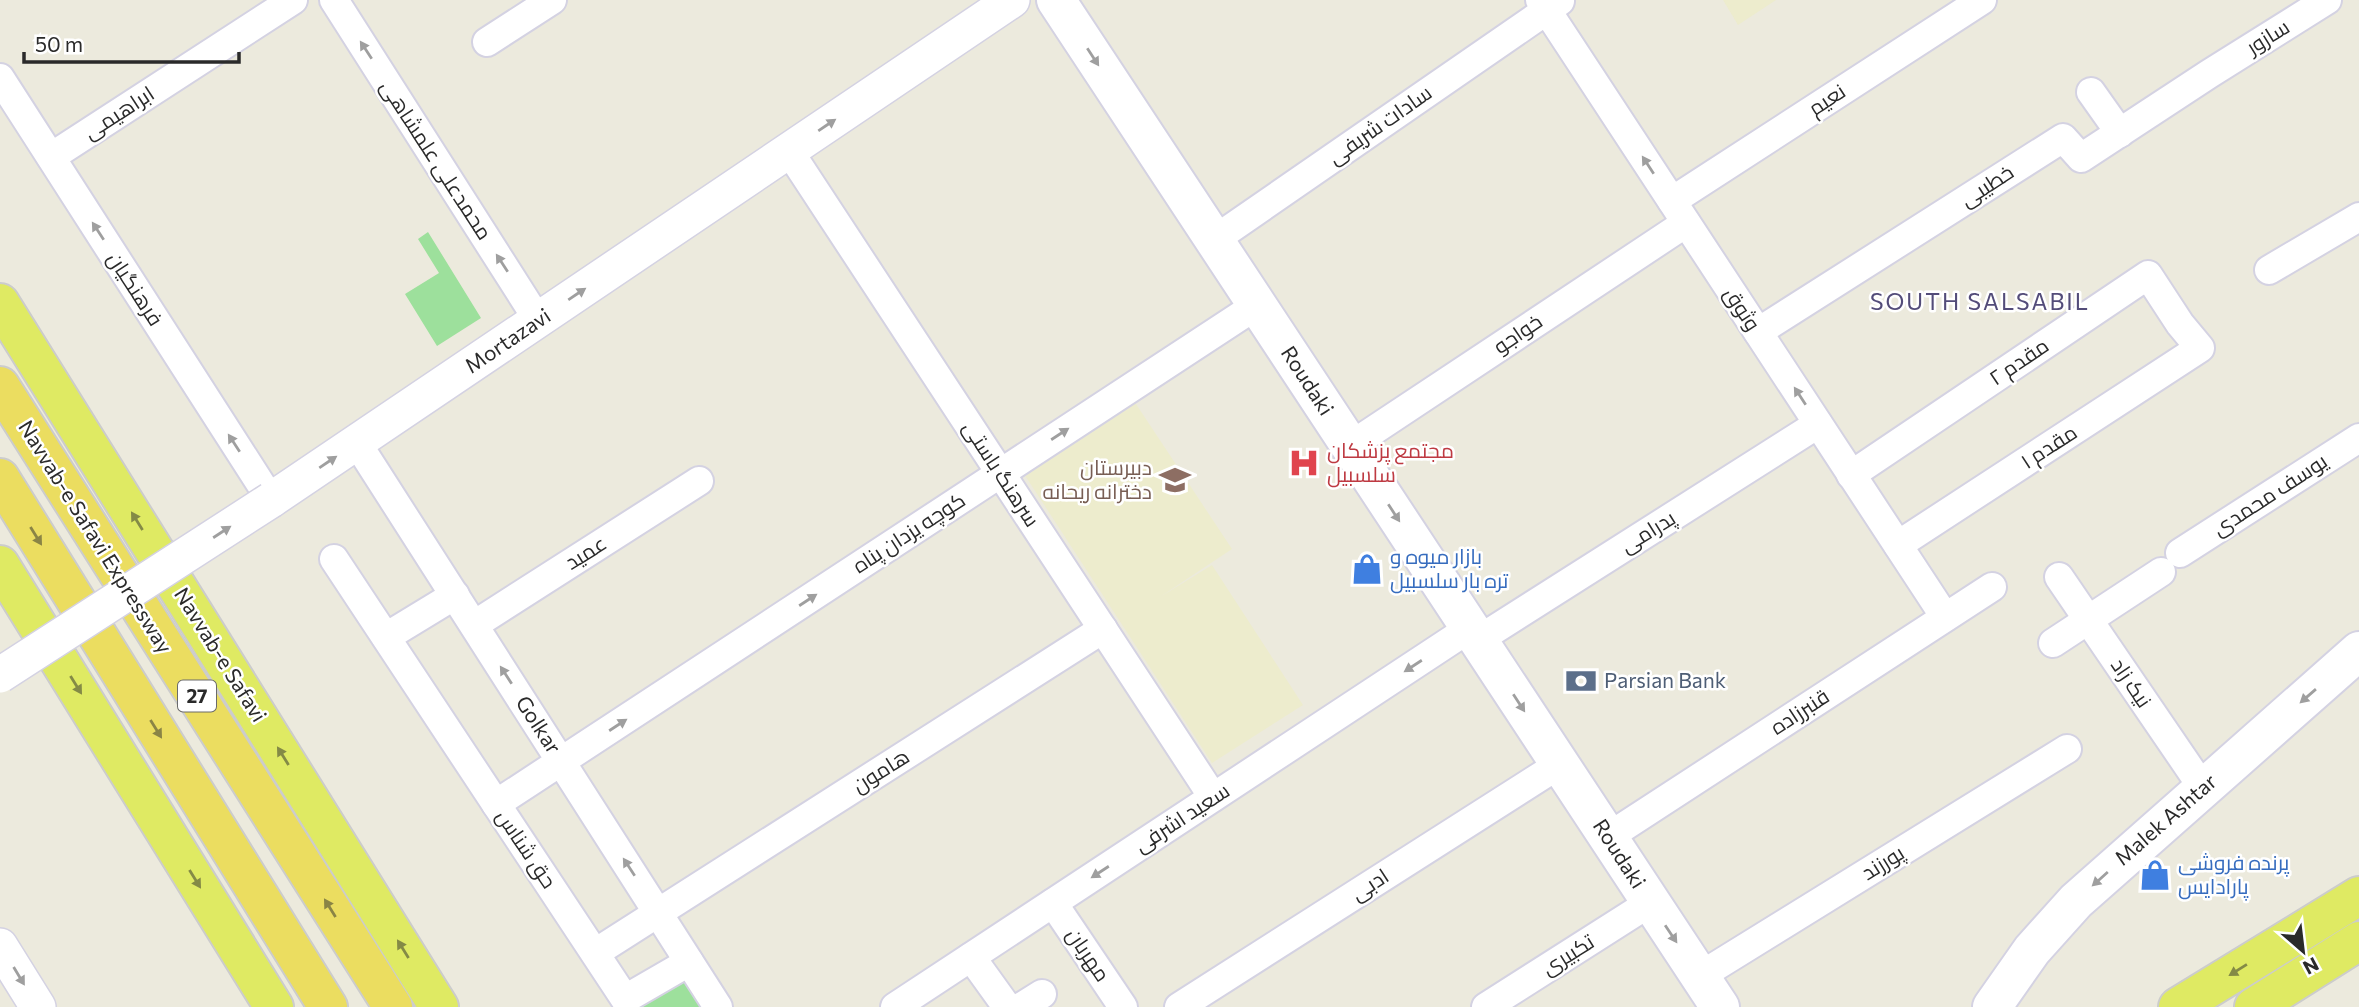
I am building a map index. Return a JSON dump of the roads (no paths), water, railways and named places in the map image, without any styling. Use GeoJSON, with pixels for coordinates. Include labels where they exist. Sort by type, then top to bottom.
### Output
{"type":"FeatureCollection","features":[{"type":"Feature","properties":{"kind":"highway","name":"Navvab-e Safavi Expressway"},"geometry":{"type":"LineString","coordinates":[[0,386],[393,1007]]}},
{"type":"Feature","properties":{"kind":"highway","name":"27"},"geometry":{"type":"LineString","coordinates":[[0,478],[328,1007]]}},
{"type":"Feature","properties":{"kind":"main road","name":"Roudaki"},"geometry":{"type":"LineString","coordinates":[[1056,0],[1710,992]]}},
{"type":"Feature","properties":{"kind":"main road","name":"Navvab-e Safavi"},"geometry":{"type":"LineString","coordinates":[[0,303],[439,1007]]}},
{"type":"Feature","properties":{"kind":"main road"},"geometry":{"type":"LineString","coordinates":[[0,565],[274,1007]]}},
{"type":"Feature","properties":{"kind":"main road","name":"Malek Ashtar"},"geometry":{"type":"LineString","coordinates":[[1992,1007],[2032,950],[2076,901],[2359,651]]}},
{"type":"Feature","properties":{"kind":"main road"},"geometry":{"type":"LineString","coordinates":[[2178,1007],[2359,896]]}},
{"type":"Feature","properties":{"kind":"main road"},"geometry":{"type":"LineString","coordinates":[[2254,1007],[2359,942]]}},
{"type":"Feature","properties":{"kind":"street","name":"ابراهیمی"},"geometry":{"type":"LineString","coordinates":[[51,157],[293,0]]}},
{"type":"Feature","properties":{"kind":"street","name":"محمدعلی علمشاهی"},"geometry":{"type":"LineString","coordinates":[[334,0],[538,320]]}},
{"type":"Feature","properties":{"kind":"street"},"geometry":{"type":"LineString","coordinates":[[487,42],[552,0]]}},
{"type":"Feature","properties":{"kind":"street","name":"Mortazavi"},"geometry":{"type":"LineString","coordinates":[[0,674],[357,443],[1013,0]]}},
{"type":"Feature","properties":{"kind":"street","name":"نعیم"},"geometry":{"type":"LineString","coordinates":[[1679,212],[1982,0]]}},
{"type":"Feature","properties":{"kind":"street","name":"سازور"},"geometry":{"type":"LineString","coordinates":[[2209,74],[2328,0]]}},
{"type":"Feature","properties":{"kind":"street","name":"سادات شریفی"},"geometry":{"type":"LineString","coordinates":[[1214,240],[1549,3]]}},
{"type":"Feature","properties":{"kind":"street","name":"وثوق"},"geometry":{"type":"LineString","coordinates":[[1549,3],[1679,212],[1945,617]]}},
{"type":"Feature","properties":{"kind":"street","name":"خطیبی"},"geometry":{"type":"LineString","coordinates":[[1758,332],[2063,138],[2081,158],[2209,74]]}},
{"type":"Feature","properties":{"kind":"street","name":"فرهنگیان"},"geometry":{"type":"LineString","coordinates":[[0,78],[271,500]]}},
{"type":"Feature","properties":{"kind":"street"},"geometry":{"type":"LineString","coordinates":[[2091,92],[2120,133]]}},
{"type":"Feature","properties":{"kind":"street","name":"سرهنگ باستی"},"geometry":{"type":"LineString","coordinates":[[789,151],[1213,797]]}},
{"type":"Feature","properties":{"kind":"street","name":"خواجو"},"geometry":{"type":"LineString","coordinates":[[1350,446],[1679,212]]}},
{"type":"Feature","properties":{"kind":"street"},"geometry":{"type":"LineString","coordinates":[[2269,270],[2359,217]]}},
{"type":"Feature","properties":{"kind":"street","name":"مقدم ۲"},"geometry":{"type":"LineString","coordinates":[[1851,475],[2148,275],[2180,324],[2200,348]]}},
{"type":"Feature","properties":{"kind":"street","name":"کوچه یزدان پناه"},"geometry":{"type":"LineString","coordinates":[[496,804],[1257,305]]}},
{"type":"Feature","properties":{"kind":"street","name":"مقدم ۱"},"geometry":{"type":"LineString","coordinates":[[1898,545],[2200,348]]}},
{"type":"Feature","properties":{"kind":"street","name":"پدرامی"},"geometry":{"type":"LineString","coordinates":[[1474,634],[1818,424]]}},
{"type":"Feature","properties":{"kind":"street","name":"یوسف محمدی"},"geometry":{"type":"LineString","coordinates":[[2053,643],[2359,438]]}},
{"type":"Feature","properties":{"kind":"street","name":"Golkar"},"geometry":{"type":"LineString","coordinates":[[357,443],[718,1007]]}},
{"type":"Feature","properties":{"kind":"street","name":"عمید"},"geometry":{"type":"LineString","coordinates":[[474,625],[699,481]]}},
{"type":"Feature","properties":{"kind":"street","name":"حق شناس"},"geometry":{"type":"LineString","coordinates":[[334,559],[625,999],[689,962]]}},
{"type":"Feature","properties":{"kind":"street","name":"نیک زاد"},"geometry":{"type":"LineString","coordinates":[[2059,577],[2203,788]]}},
{"type":"Feature","properties":{"kind":"street","name":"قنبرزاده"},"geometry":{"type":"LineString","coordinates":[[1608,837],[1992,587]]}},
{"type":"Feature","properties":{"kind":"street"},"geometry":{"type":"LineString","coordinates":[[386,637],[454,594]]}},
{"type":"Feature","properties":{"kind":"street","name":"هامون"},"geometry":{"type":"LineString","coordinates":[[595,953],[1103,629]]}},
{"type":"Feature","properties":{"kind":"street","name":"سعید اشرفی"},"geometry":{"type":"LineString","coordinates":[[895,1007],[1213,797],[1474,634]]}},
{"type":"Feature","properties":{"kind":"street","name":"پورزند"},"geometry":{"type":"LineString","coordinates":[[1710,992],[2067,749]]}},
{"type":"Feature","properties":{"kind":"street","name":"ادبی"},"geometry":{"type":"LineString","coordinates":[[1179,1007],[1560,764]]}},
{"type":"Feature","properties":{"kind":"street","name":"تکبیری"},"geometry":{"type":"LineString","coordinates":[[1486,1007],[1651,902]]}},
{"type":"Feature","properties":{"kind":"street","name":"مهربان"},"geometry":{"type":"LineString","coordinates":[[1053,903],[1123,1007]]}},
{"type":"Feature","properties":{"kind":"street"},"geometry":{"type":"LineString","coordinates":[[0,946],[37,1007]]}},
{"type":"Feature","properties":{"kind":"street"},"geometry":{"type":"LineString","coordinates":[[971,957],[1007,1007]]}},
{"type":"Feature","properties":{"kind":"place","name":"مجتمع پزشکان سلسبیل"},"geometry":{"type":"Point","coordinates":[1304,463]}},
{"type":"Feature","properties":{"kind":"place","name":"دبیرستان دخترانه ریحانه"},"geometry":{"type":"Point","coordinates":[1175,480]}},
{"type":"Feature","properties":{"kind":"place","name":"بازار میوه و تره بار سلسبیل"},"geometry":{"type":"Point","coordinates":[1367,569]}},
{"type":"Feature","properties":{"kind":"place","name":"Parsian Bank"},"geometry":{"type":"Point","coordinates":[1581,681]}},
{"type":"Feature","properties":{"kind":"place","name":"پرنده فروشی پارادایس"},"geometry":{"type":"Point","coordinates":[2155,875]}},
{"type":"Feature","properties":{"kind":"district","name":"SOUTH SALSABIL"},"geometry":{"type":"Point","coordinates":[1980,302]}}]}
